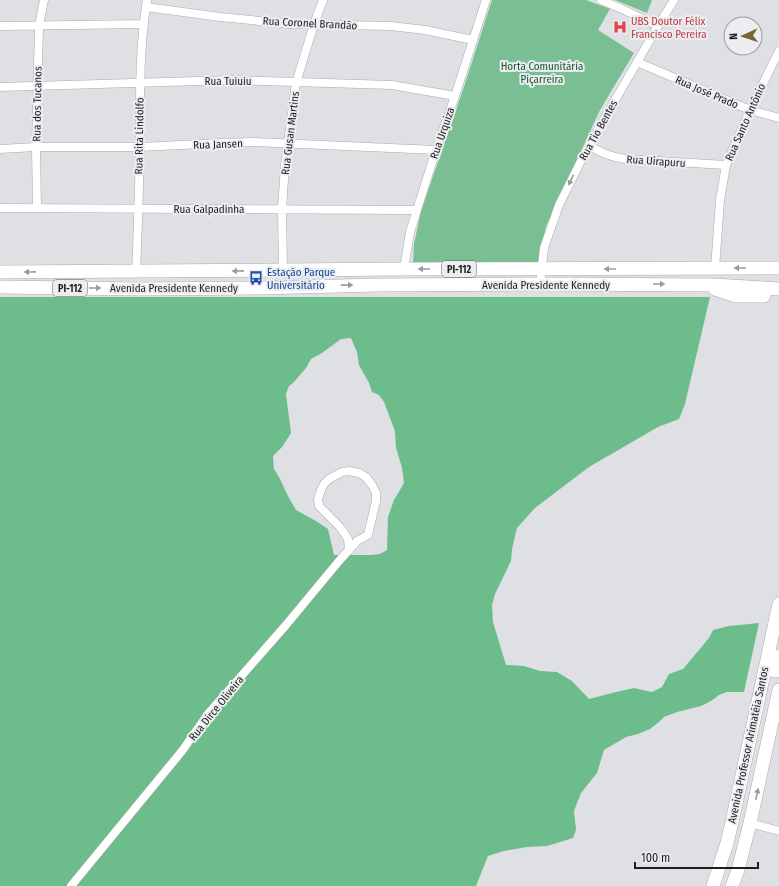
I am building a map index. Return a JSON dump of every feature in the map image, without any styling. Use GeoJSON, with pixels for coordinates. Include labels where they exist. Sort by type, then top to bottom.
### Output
{"type":"FeatureCollection","features":[{"type":"Feature","properties":{"kind":"main road","name":"Avenida Presidente Kennedy"},"geometry":{"type":"LineString","coordinates":[[2,272],[779,268]]}},
{"type":"Feature","properties":{"kind":"main road"},"geometry":{"type":"LineString","coordinates":[[2,272],[3,288]]}},
{"type":"Feature","properties":{"kind":"main road"},"geometry":{"type":"LineString","coordinates":[[46,272],[46,288]]}},
{"type":"Feature","properties":{"kind":"main road","name":"Avenida Presidente Kennedy"},"geometry":{"type":"LineString","coordinates":[[3,288],[252,288],[364,285],[700,284],[779,289]]}},
{"type":"Feature","properties":{"kind":"main road"},"geometry":{"type":"LineString","coordinates":[[700,284],[736,296],[779,296]]}},
{"type":"Feature","properties":{"kind":"main road","name":"Avenida Professor Arimatéia Santos"},"geometry":{"type":"LineString","coordinates":[[713,886],[732,822],[779,604]]}},
{"type":"Feature","properties":{"kind":"main road"},"geometry":{"type":"LineString","coordinates":[[774,624],[776,652],[772,670],[776,672],[779,667]]}},
{"type":"Feature","properties":{"kind":"main road"},"geometry":{"type":"LineString","coordinates":[[750,739],[758,721],[764,691],[768,685],[772,685],[774,687],[771,703],[771,727]]}},
{"type":"Feature","properties":{"kind":"main road","name":"Avenida Professor Arimatéia Santos"},"geometry":{"type":"LineString","coordinates":[[732,886],[738,870],[750,823],[778,698]]}},
{"type":"Feature","properties":{"kind":"street","name":"Rua dos Tucanos"},"geometry":{"type":"LineString","coordinates":[[37,208],[36,147],[39,26],[44,0]]}},
{"type":"Feature","properties":{"kind":"street","name":"Rua Gusan Martins"},"geometry":{"type":"LineString","coordinates":[[283,270],[282,209],[287,144],[296,83],[323,0]]}},
{"type":"Feature","properties":{"kind":"street","name":"Rua Urquiza"},"geometry":{"type":"LineString","coordinates":[[404,269],[410,232],[486,0]]}},
{"type":"Feature","properties":{"kind":"street"},"geometry":{"type":"LineString","coordinates":[[601,0],[622,8],[658,26]]}},
{"type":"Feature","properties":{"kind":"street","name":"Rua Tio Bentes"},"geometry":{"type":"LineString","coordinates":[[540,284],[544,248],[558,205],[589,145],[674,0]]}},
{"type":"Feature","properties":{"kind":"street","name":"Rua Coronel Brandão"},"geometry":{"type":"LineString","coordinates":[[147,4],[220,17],[290,24],[391,26],[425,30],[473,40]]}},
{"type":"Feature","properties":{"kind":"street","name":"Rua Rita Lindolfo"},"geometry":{"type":"LineString","coordinates":[[136,272],[140,147],[140,84],[144,24],[147,4]]}},
{"type":"Feature","properties":{"kind":"street"},"geometry":{"type":"LineString","coordinates":[[0,26],[144,24]]}},
{"type":"Feature","properties":{"kind":"street","name":"Rua Santo Antônio"},"geometry":{"type":"LineString","coordinates":[[715,269],[720,200],[726,165],[750,110],[779,51]]}},
{"type":"Feature","properties":{"kind":"street","name":"Rua José Prado"},"geometry":{"type":"LineString","coordinates":[[637,62],[750,110],[779,118]]}},
{"type":"Feature","properties":{"kind":"street","name":"Rua Tuiuiu"},"geometry":{"type":"LineString","coordinates":[[0,87],[140,84],[179,81],[232,80],[392,85],[455,96]]}},
{"type":"Feature","properties":{"kind":"street","name":"Rua Jansen"},"geometry":{"type":"LineString","coordinates":[[0,149],[36,147],[140,147],[254,142],[436,150]]}},
{"type":"Feature","properties":{"kind":"street","name":"Rua Uirapuru"},"geometry":{"type":"LineString","coordinates":[[589,145],[596,151],[625,159],[726,165]]}},
{"type":"Feature","properties":{"kind":"street","name":"Rua Galpadinha"},"geometry":{"type":"LineString","coordinates":[[0,208],[417,210]]}},
{"type":"Feature","properties":{"kind":"street","name":"Rua Dirce Oliveira"},"geometry":{"type":"LineString","coordinates":[[71,886],[182,751],[208,714],[261,654],[349,550],[356,541],[368,535],[376,501],[376,494],[366,477],[349,471],[342,472],[328,479],[321,490],[318,499],[319,506],[340,527],[348,539],[349,550]]}},
{"type":"Feature","properties":{"kind":"street"},"geometry":{"type":"LineString","coordinates":[[750,823],[779,831]]}},
{"type":"Feature","properties":{"kind":"green space","name":"Horta Comunitária Piçarreira"},"geometry":{"type":"Polygon","coordinates":[[[492,0],[586,0],[610,9],[598,30],[634,53],[600,110],[546,226],[538,264],[413,264],[414,244],[421,211],[464,87],[492,0]]]}},
{"type":"Feature","properties":{"kind":"green space"},"geometry":{"type":"Polygon","coordinates":[[[615,0],[652,0],[647,13],[615,0]]]}},
{"type":"Feature","properties":{"kind":"green space"},"geometry":{"type":"Polygon","coordinates":[[[0,297],[710,297],[685,404],[679,419],[658,427],[589,467],[535,508],[517,528],[511,561],[495,594],[492,605],[493,622],[506,665],[524,666],[540,671],[557,672],[572,681],[589,699],[634,688],[652,692],[662,687],[669,674],[683,669],[709,638],[713,630],[729,626],[759,623],[744,692],[727,692],[701,706],[664,717],[650,729],[626,737],[604,750],[597,773],[581,793],[574,811],[576,830],[573,838],[547,846],[527,847],[504,851],[488,856],[476,886],[0,886],[0,297]],[[351,338],[341,339],[311,359],[306,368],[289,386],[286,394],[291,433],[282,447],[273,456],[274,469],[296,510],[328,529],[334,555],[371,555],[380,554],[387,550],[388,517],[394,500],[404,483],[402,468],[396,448],[395,431],[384,402],[379,395],[372,392],[369,383],[359,365],[357,352],[351,338]]]}},
{"type":"Feature","properties":{"kind":"place","name":"UBS Doutor Félix Francisco Pereira"},"geometry":{"type":"Point","coordinates":[620,27]}},
{"type":"Feature","properties":{"kind":"place","name":"Estação Parque Universitário"},"geometry":{"type":"Point","coordinates":[256,278]}}]}
